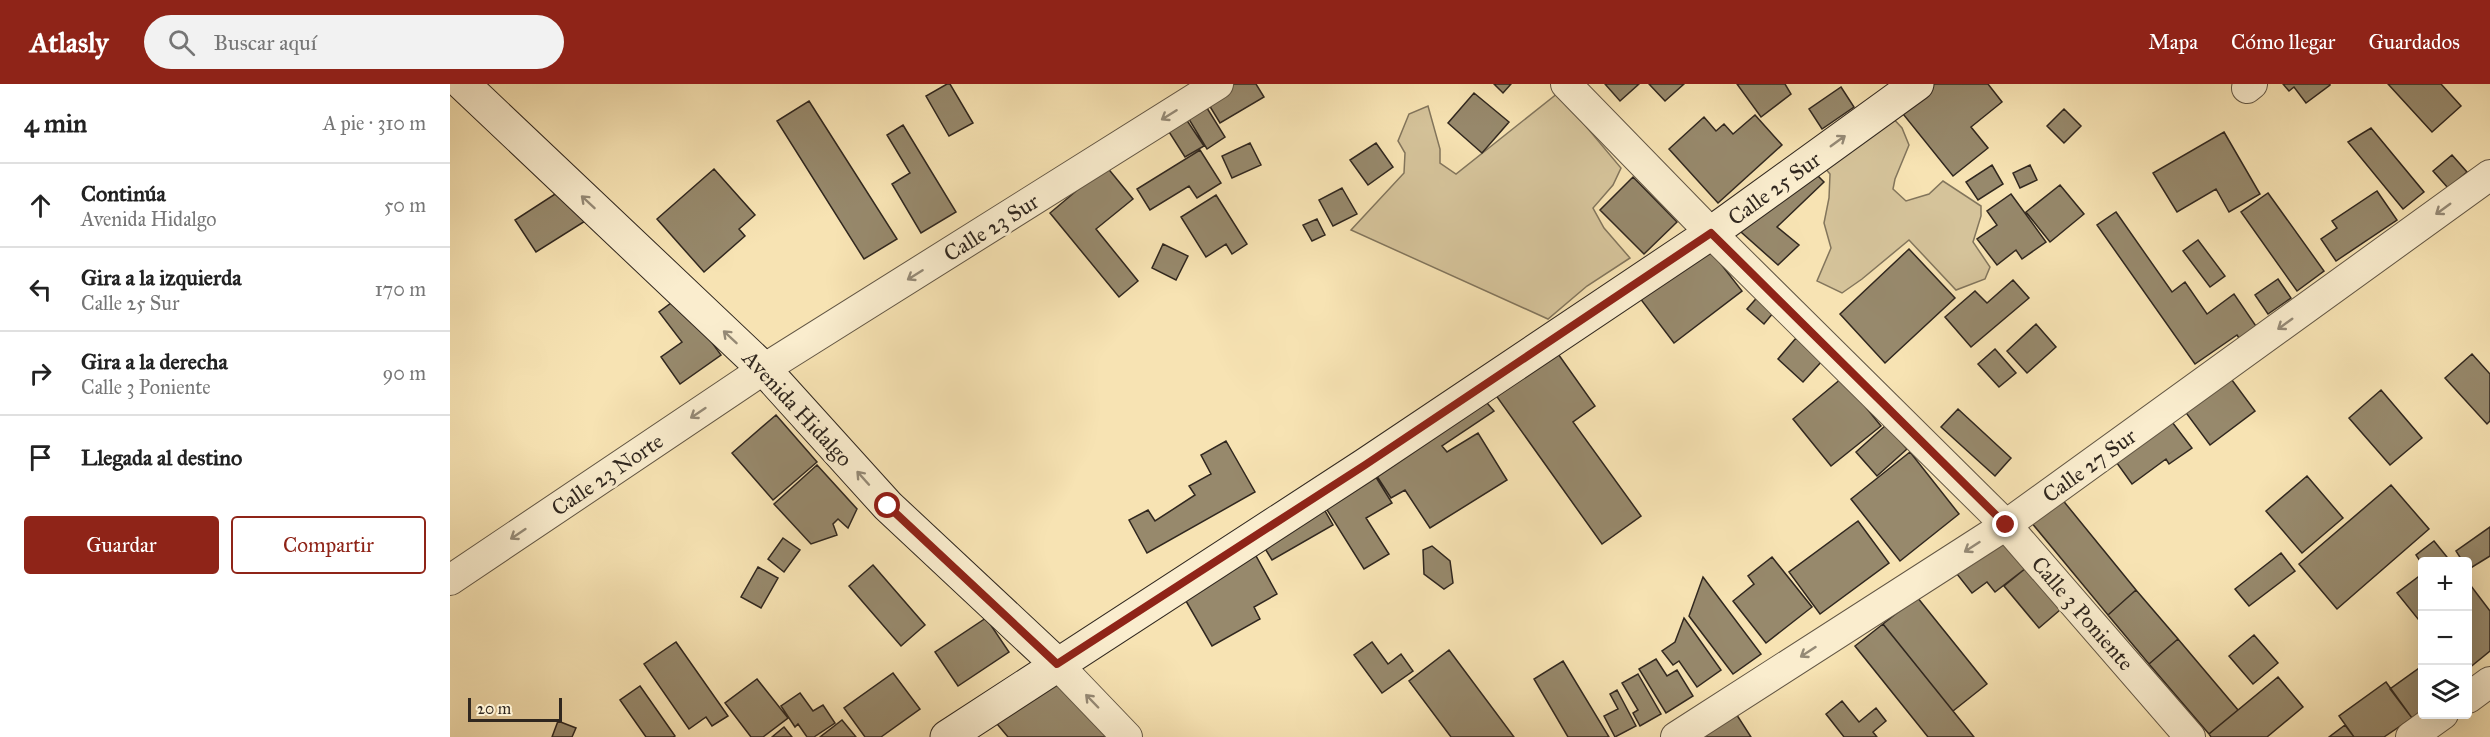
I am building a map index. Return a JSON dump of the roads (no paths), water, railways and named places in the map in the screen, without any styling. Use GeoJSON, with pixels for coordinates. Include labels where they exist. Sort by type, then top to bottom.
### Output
{"type":"FeatureCollection","features":[{"type":"Feature","properties":{"kind":"street","name":"Avenida Hidalgo"},"geometry":{"type":"LineString","coordinates":[[463,84],[764,369],[888,506],[1057,664],[1127,737]]}},
{"type":"Feature","properties":{"kind":"street","name":"Calle 23 Sur"},"geometry":{"type":"LineString","coordinates":[[764,369],[1218,84]]}},
{"type":"Feature","properties":{"kind":"street","name":"Calle 3 Poniente"},"geometry":{"type":"LineString","coordinates":[[1566,84],[1711,233],[2006,525],[2190,737]]}},
{"type":"Feature","properties":{"kind":"street","name":"Calle 25 Sur"},"geometry":{"type":"LineString","coordinates":[[947,737],[1365,465],[1711,233],[1917,84]]}},
{"type":"Feature","properties":{"kind":"street","name":"Calle 27 Sur"},"geometry":{"type":"LineString","coordinates":[[1676,737],[2006,525],[2490,175]]}},
{"type":"Feature","properties":{"kind":"street","name":"Calle 23 Norte"},"geometry":{"type":"LineString","coordinates":[[450,580],[764,369]]}},
{"type":"Feature","properties":{"kind":"street"},"geometry":{"type":"LineString","coordinates":[[2472,695],[2490,682]]}},
{"type":"Feature","properties":{"kind":"street"},"geometry":{"type":"LineString","coordinates":[[2411,737],[2436,719]]}}]}
